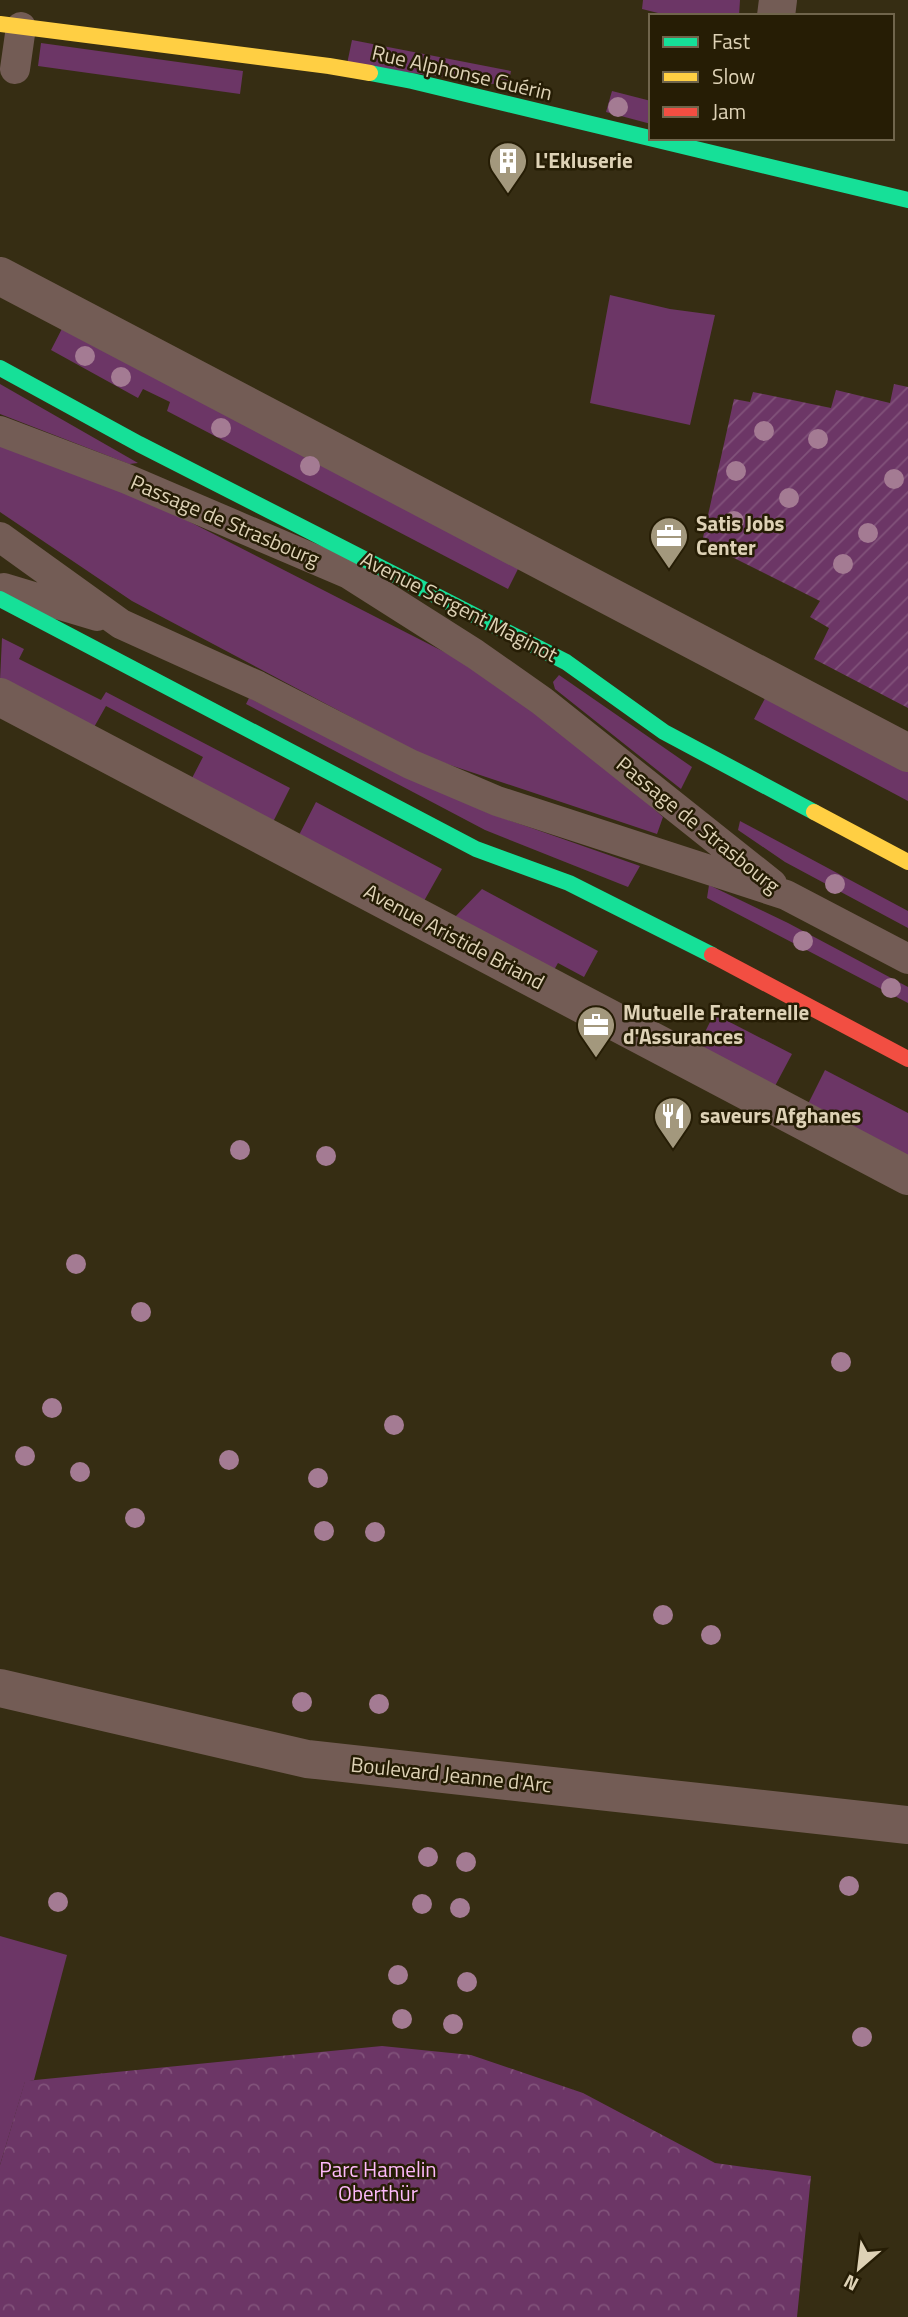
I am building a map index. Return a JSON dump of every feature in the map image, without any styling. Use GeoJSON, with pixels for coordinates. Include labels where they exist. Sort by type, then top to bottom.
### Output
{"type":"FeatureCollection","features":[{"type":"Feature","properties":{"kind":"main road","name":"Rue Alphonse Guérin"},"geometry":{"type":"LineString","coordinates":[[10,25],[329,66],[412,80],[649,129]]}},
{"type":"Feature","properties":{"kind":"main road","name":"Rue Alphonse Guérin"},"geometry":{"type":"LineString","coordinates":[[704,140],[757,151],[908,200]]}},
{"type":"Feature","properties":{"kind":"main road","name":"Avenue Sergent Maginot"},"geometry":{"type":"LineString","coordinates":[[0,368],[139,444],[566,662],[664,732],[908,862]]}},
{"type":"Feature","properties":{"kind":"main road"},"geometry":{"type":"LineString","coordinates":[[0,599],[476,849],[569,883],[634,914],[908,1059]]}},
{"type":"Feature","properties":{"kind":"street"},"geometry":{"type":"LineString","coordinates":[[0,276],[908,753]]}},
{"type":"Feature","properties":{"kind":"street","name":"Avenue Aristide Briand"},"geometry":{"type":"LineString","coordinates":[[0,697],[908,1176]]}},
{"type":"Feature","properties":{"kind":"street","name":"Boulevard Jeanne d'Arc"},"geometry":{"type":"LineString","coordinates":[[0,1688],[307,1759],[908,1825]]}},
{"type":"Feature","properties":{"kind":"lane"},"geometry":{"type":"LineString","coordinates":[[10,25],[15,69]]}},
{"type":"Feature","properties":{"kind":"lane","name":"Passage de Strasbourg"},"geometry":{"type":"LineString","coordinates":[[0,431],[127,479],[349,575],[475,654],[542,701],[786,895]]}},
{"type":"Feature","properties":{"kind":"lane"},"geometry":{"type":"LineString","coordinates":[[139,444],[349,575],[490,622]]}},
{"type":"Feature","properties":{"kind":"lane","name":"Passage de Strasbourg"},"geometry":{"type":"LineString","coordinates":[[0,537],[121,624],[258,686],[410,764],[497,801],[786,895]]}},
{"type":"Feature","properties":{"kind":"lane"},"geometry":{"type":"LineString","coordinates":[[0,587],[121,624],[236,723]]}},
{"type":"Feature","properties":{"kind":"lane"},"geometry":{"type":"LineString","coordinates":[[786,895],[908,959]]}},
{"type":"Feature","properties":{"kind":"green space"},"geometry":{"type":"Polygon","coordinates":[[[643,0],[740,0],[739,14],[662,14],[642,9],[643,0]]]}},
{"type":"Feature","properties":{"kind":"green space"},"geometry":{"type":"Polygon","coordinates":[[[352,40],[511,71],[508,86],[347,64],[352,40]]]}},
{"type":"Feature","properties":{"kind":"green space"},"geometry":{"type":"Polygon","coordinates":[[[41,43],[243,71],[240,94],[38,66],[41,43]]]}},
{"type":"Feature","properties":{"kind":"green space"},"geometry":{"type":"Polygon","coordinates":[[[612,91],[649,100],[649,123],[606,112],[612,91]]]}},
{"type":"Feature","properties":{"kind":"green space"},"geometry":{"type":"Polygon","coordinates":[[[610,295],[670,309],[715,315],[690,425],[590,403],[610,295]]]}},
{"type":"Feature","properties":{"kind":"green space"},"geometry":{"type":"Polygon","coordinates":[[[68,317],[523,559],[508,589],[167,411],[170,402],[143,389],[138,398],[51,350],[68,317]]]}},
{"type":"Feature","properties":{"kind":"green space"},"geometry":{"type":"Polygon","coordinates":[[[0,384],[138,463],[129,464],[0,414],[0,384]]]}},
{"type":"Feature","properties":{"kind":"green space"},"geometry":{"type":"Polygon","coordinates":[[[894,384],[908,387],[908,708],[814,659],[829,628],[810,617],[820,601],[702,542],[734,399],[750,402],[753,392],[831,408],[836,390],[890,403],[894,384]]]}},
{"type":"Feature","properties":{"kind":"green space"},"geometry":{"type":"Polygon","coordinates":[[[0,445],[153,503],[462,661],[579,743],[663,817],[657,834],[426,757],[132,601],[0,512],[0,445]]]}},
{"type":"Feature","properties":{"kind":"green space"},"geometry":{"type":"Polygon","coordinates":[[[2,638],[24,649],[19,659],[101,700],[106,692],[290,788],[273,822],[191,780],[203,757],[106,706],[93,729],[0,680],[2,638]]]}},
{"type":"Feature","properties":{"kind":"green space"},"geometry":{"type":"Polygon","coordinates":[[[559,675],[692,767],[681,789],[555,689],[553,682],[559,675]]]}},
{"type":"Feature","properties":{"kind":"green space"},"geometry":{"type":"Polygon","coordinates":[[[771,687],[908,760],[908,801],[754,719],[771,687]]]}},
{"type":"Feature","properties":{"kind":"green space"},"geometry":{"type":"Polygon","coordinates":[[[249,698],[486,812],[640,866],[628,887],[485,830],[246,704],[249,698]]]}},
{"type":"Feature","properties":{"kind":"green space"},"geometry":{"type":"Polygon","coordinates":[[[316,802],[442,869],[424,901],[299,835],[316,802]]]}},
{"type":"Feature","properties":{"kind":"green space"},"geometry":{"type":"Polygon","coordinates":[[[740,821],[908,911],[908,928],[785,862],[738,830],[740,821]]]}},
{"type":"Feature","properties":{"kind":"green space"},"geometry":{"type":"Polygon","coordinates":[[[709,885],[788,923],[908,987],[908,1003],[707,898],[709,885]]]}},
{"type":"Feature","properties":{"kind":"green space"},"geometry":{"type":"Polygon","coordinates":[[[482,889],[598,951],[584,977],[558,963],[554,970],[455,917],[482,889]]]}},
{"type":"Feature","properties":{"kind":"green space"},"geometry":{"type":"Polygon","coordinates":[[[714,1014],[792,1054],[775,1086],[698,1046],[714,1014]]]}},
{"type":"Feature","properties":{"kind":"green space"},"geometry":{"type":"Polygon","coordinates":[[[825,1070],[908,1113],[908,1157],[808,1104],[825,1070]]]}},
{"type":"Feature","properties":{"kind":"green space"},"geometry":{"type":"Polygon","coordinates":[[[0,1936],[67,1955],[34,2080],[25,2082],[0,2165],[0,1936]]]}},
{"type":"Feature","properties":{"kind":"green space","name":"Parc Hamelin Oberthür"},"geometry":{"type":"Polygon","coordinates":[[[382,2046],[471,2055],[583,2093],[715,2163],[811,2176],[797,2317],[0,2317],[0,2165],[25,2081],[382,2046]]]}},
{"type":"Feature","properties":{"kind":"traffic: fast"},"geometry":{"type":"LineString","coordinates":[[370,73],[649,138]]}},
{"type":"Feature","properties":{"kind":"traffic: fast"},"geometry":{"type":"LineString","coordinates":[[658,140],[908,200]]}},
{"type":"Feature","properties":{"kind":"traffic: fast"},"geometry":{"type":"LineString","coordinates":[[0,368],[139,444],[566,662],[664,732],[814,812]]}},
{"type":"Feature","properties":{"kind":"traffic: fast"},"geometry":{"type":"LineString","coordinates":[[0,599],[476,849],[569,883],[712,955]]}},
{"type":"Feature","properties":{"kind":"traffic: slow"},"geometry":{"type":"LineString","coordinates":[[0,24],[370,73]]}},
{"type":"Feature","properties":{"kind":"traffic: slow"},"geometry":{"type":"LineString","coordinates":[[814,812],[908,862]]}},
{"type":"Feature","properties":{"kind":"traffic: jam"},"geometry":{"type":"LineString","coordinates":[[712,955],[908,1059]]}},
{"type":"Feature","properties":{"kind":"place","name":"L'Ekluserie"},"geometry":{"type":"Point","coordinates":[508,195]}},
{"type":"Feature","properties":{"kind":"place","name":"Satis Jobs Center"},"geometry":{"type":"Point","coordinates":[669,570]}},
{"type":"Feature","properties":{"kind":"place","name":"Mutuelle Fraternelle d'Assurances"},"geometry":{"type":"Point","coordinates":[596,1059]}},
{"type":"Feature","properties":{"kind":"place","name":"saveurs Afghanes"},"geometry":{"type":"Point","coordinates":[673,1150]}}]}
